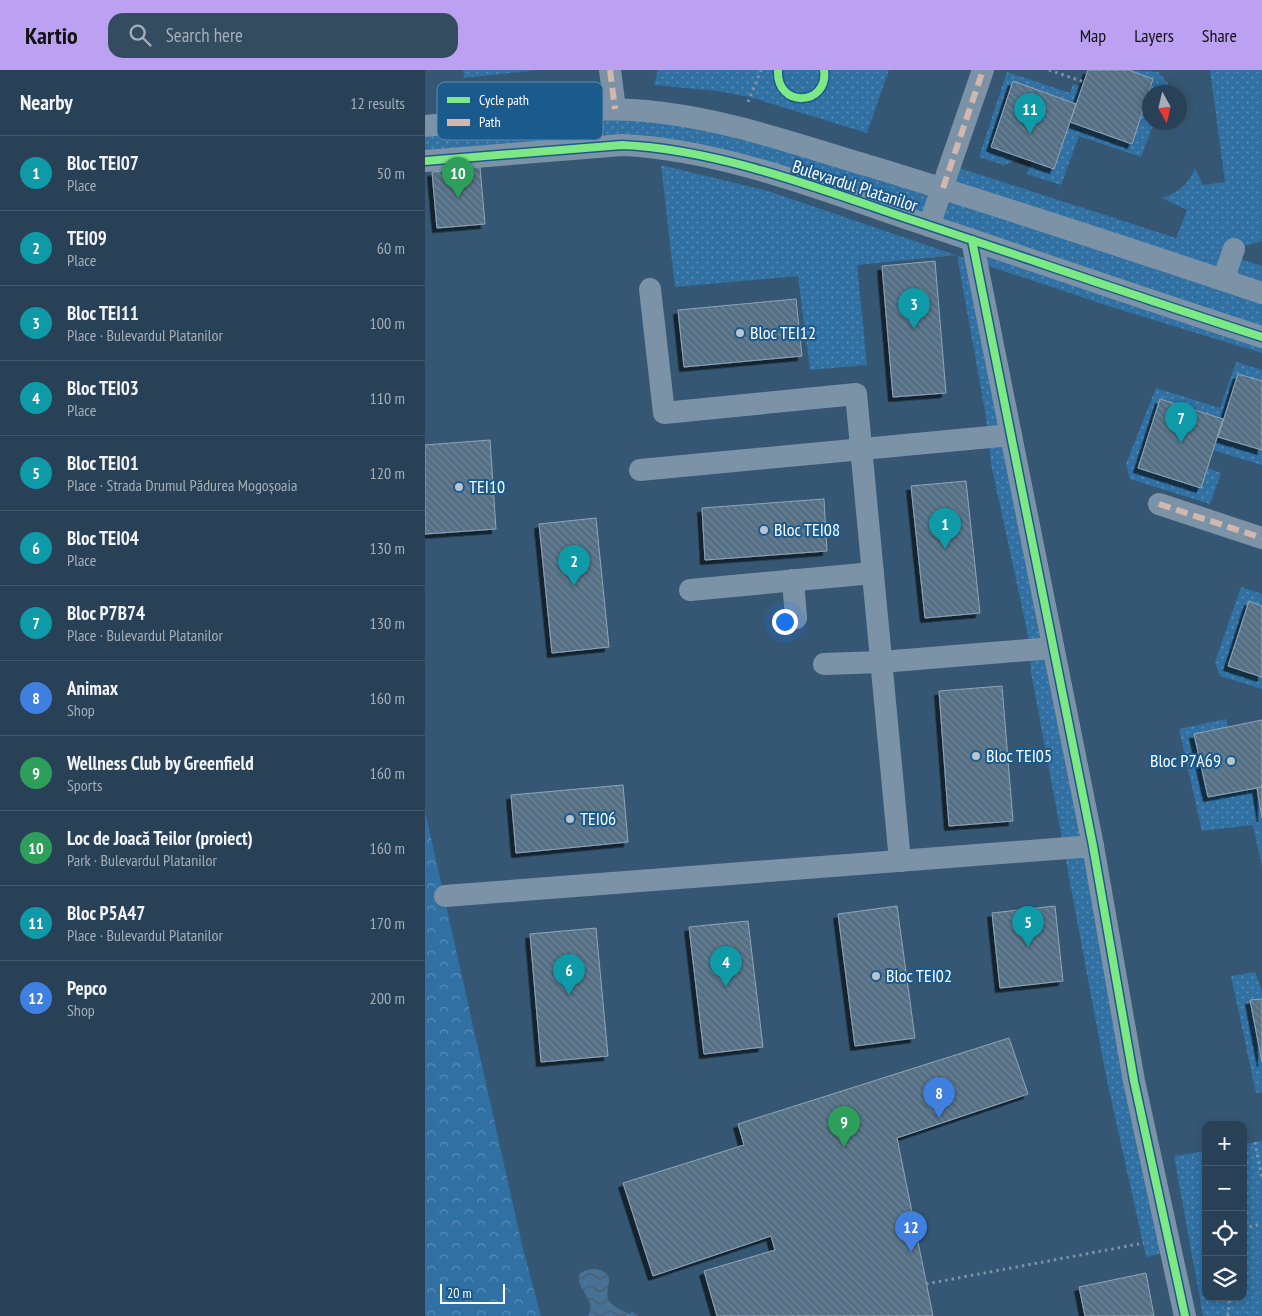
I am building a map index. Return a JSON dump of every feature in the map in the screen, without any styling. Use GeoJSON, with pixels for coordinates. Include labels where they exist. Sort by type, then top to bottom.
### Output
{"type":"FeatureCollection","features":[{"type":"Feature","properties":{"kind":"street"},"geometry":{"type":"LineString","coordinates":[[610,70],[615,109]]}},
{"type":"Feature","properties":{"kind":"street"},"geometry":{"type":"LineString","coordinates":[[943,188],[983,70]]}},
{"type":"Feature","properties":{"kind":"street","name":"Bulevardul Platanilor"},"geometry":{"type":"LineString","coordinates":[[603,110],[615,109],[680,115],[753,130],[943,188],[1262,293]]}},
{"type":"Feature","properties":{"kind":"street","name":"Bulevardul Platanilor"},"geometry":{"type":"LineString","coordinates":[[425,161],[588,146],[640,146],[711,158],[753,169],[929,226],[1127,294],[1262,337]]}},
{"type":"Feature","properties":{"kind":"street","name":"Bulevardul Platanilor"},"geometry":{"type":"LineString","coordinates":[[929,226],[943,188]]}},
{"type":"Feature","properties":{"kind":"street"},"geometry":{"type":"LineString","coordinates":[[972,240],[1093,846],[1128,1046],[1185,1316]]}},
{"type":"Feature","properties":{"kind":"street"},"geometry":{"type":"LineString","coordinates":[[1223,280],[1234,249]]}},
{"type":"Feature","properties":{"kind":"street"},"geometry":{"type":"LineString","coordinates":[[650,289],[664,413],[856,394],[900,861]]}},
{"type":"Feature","properties":{"kind":"street"},"geometry":{"type":"LineString","coordinates":[[640,470],[1011,435]]}},
{"type":"Feature","properties":{"kind":"street"},"geometry":{"type":"LineString","coordinates":[[1159,504],[1262,538]]}},
{"type":"Feature","properties":{"kind":"street"},"geometry":{"type":"LineString","coordinates":[[690,590],[873,573]]}},
{"type":"Feature","properties":{"kind":"street"},"geometry":{"type":"LineString","coordinates":[[793,580],[796,618]]}},
{"type":"Feature","properties":{"kind":"street"},"geometry":{"type":"LineString","coordinates":[[824,664],[881,662],[1052,648]]}},
{"type":"Feature","properties":{"kind":"street"},"geometry":{"type":"LineString","coordinates":[[445,896],[1093,846]]}},
{"type":"Feature","properties":{"kind":"path"},"geometry":{"type":"LineString","coordinates":[[749,102],[761,70]]}},
{"type":"Feature","properties":{"kind":"path"},"geometry":{"type":"LineString","coordinates":[[1049,70],[1084,82]]}},
{"type":"Feature","properties":{"kind":"path"},"geometry":{"type":"LineString","coordinates":[[1255,1142],[1262,1179]]}},
{"type":"Feature","properties":{"kind":"path"},"geometry":{"type":"LineString","coordinates":[[1247,1227],[1262,1224]]}},
{"type":"Feature","properties":{"kind":"path"},"geometry":{"type":"LineString","coordinates":[[926,1284],[1144,1243]]}},
{"type":"Feature","properties":{"kind":"path"},"geometry":{"type":"LineString","coordinates":[[1229,1316],[1230,1301]]}},
{"type":"Feature","properties":{"kind":"green space"},"geometry":{"type":"Polygon","coordinates":[[[463,70],[538,70],[464,78],[463,70]]]}},
{"type":"Feature","properties":{"kind":"green space"},"geometry":{"type":"Polygon","coordinates":[[[658,70],[889,70],[867,133],[750,97],[718,91],[654,85],[658,70]]]}},
{"type":"Feature","properties":{"kind":"green space"},"geometry":{"type":"Polygon","coordinates":[[[1129,70],[1158,72],[1168,83],[1167,85],[1151,85],[1153,79],[1129,70]]]}},
{"type":"Feature","properties":{"kind":"green space"},"geometry":{"type":"Polygon","coordinates":[[[1210,70],[1262,70],[1262,241],[1234,249],[1232,256],[1262,266],[1262,353],[1121,310],[977,262],[1171,1251],[1146,1257],[1106,1076],[1031,672],[1028,635],[991,464],[986,417],[957,256],[976,262],[972,240],[669,150],[425,161],[425,126],[437,125],[437,140],[603,140],[603,110],[615,109],[942,188],[950,165],[1176,238],[1187,210],[1162,198],[1182,187],[1195,168],[1203,185],[1225,182],[1210,70]]]}},
{"type":"Feature","properties":{"kind":"green space"},"geometry":{"type":"Polygon","coordinates":[[[1007,72],[1070,93],[1073,84],[1082,87],[1076,104],[1013,82],[991,146],[1022,158],[1004,165],[979,157],[1007,72]]]}},
{"type":"Feature","properties":{"kind":"green space"},"geometry":{"type":"Polygon","coordinates":[[[1142,113],[1142,130],[1151,130],[1141,157],[1079,136],[1061,185],[1027,174],[1032,161],[1054,168],[1070,122],[1132,144],[1142,113]]]}},
{"type":"Feature","properties":{"kind":"green space"},"geometry":{"type":"Polygon","coordinates":[[[661,165],[768,191],[956,255],[857,265],[867,365],[810,370],[798,276],[675,287],[661,165]]]}},
{"type":"Feature","properties":{"kind":"green space"},"geometry":{"type":"Polygon","coordinates":[[[1236,362],[1262,370],[1262,381],[1238,374],[1223,419],[1161,399],[1201,488],[1207,468],[1221,473],[1210,504],[1130,479],[1126,464],[1156,388],[1220,408],[1236,362]]]}},
{"type":"Feature","properties":{"kind":"green space"},"geometry":{"type":"Polygon","coordinates":[[[1218,437],[1262,450],[1262,465],[1213,450],[1218,437]]]}},
{"type":"Feature","properties":{"kind":"green space"},"geometry":{"type":"Polygon","coordinates":[[[1241,587],[1262,594],[1262,606],[1249,602],[1228,666],[1262,677],[1262,689],[1220,676],[1215,662],[1241,587]]]}},
{"type":"Feature","properties":{"kind":"green space"},"geometry":{"type":"Polygon","coordinates":[[[1226,719],[1228,727],[1194,734],[1208,797],[1257,788],[1262,818],[1262,867],[1253,825],[1202,831],[1179,729],[1226,719]]]}},
{"type":"Feature","properties":{"kind":"green space"},"geometry":{"type":"Polygon","coordinates":[[[425,811],[523,1249],[541,1316],[425,1316],[425,811]]]}},
{"type":"Feature","properties":{"kind":"green space"},"geometry":{"type":"Polygon","coordinates":[[[1255,972],[1262,991],[1262,999],[1251,1000],[1262,1062],[1262,1092],[1256,1093],[1231,976],[1255,972]]]}},
{"type":"Feature","properties":{"kind":"green space"},"geometry":{"type":"Polygon","coordinates":[[[1262,1141],[1262,1316],[1203,1316],[1174,1156],[1202,1152],[1202,1301],[1247,1301],[1247,1143],[1262,1141]]]}},
{"type":"Feature","properties":{"kind":"water"},"geometry":{"type":"Polygon","coordinates":[[[596,1269],[603,1271],[609,1278],[607,1296],[609,1301],[619,1309],[630,1314],[632,1311],[639,1316],[588,1316],[590,1304],[579,1283],[579,1278],[580,1273],[596,1269]]]}},
{"type":"Feature","properties":{"kind":"building"},"geometry":{"type":"Polygon","coordinates":[[[1088,70],[1129,70],[1153,79],[1151,85],[1142,85],[1142,113],[1132,144],[1070,122],[1088,70]]]}},
{"type":"Feature","properties":{"kind":"building"},"geometry":{"type":"Polygon","coordinates":[[[1013,81],[1076,104],[1054,169],[991,147],[1013,81]]]}},
{"type":"Feature","properties":{"kind":"building"},"geometry":{"type":"Polygon","coordinates":[[[480,167],[485,224],[437,228],[432,172],[480,167]]]}},
{"type":"Feature","properties":{"kind":"building"},"geometry":{"type":"Polygon","coordinates":[[[935,261],[946,393],[893,397],[882,266],[935,261]]]}},
{"type":"Feature","properties":{"kind":"building","name":"Bloc TEI12"},"geometry":{"type":"Polygon","coordinates":[[[796,299],[802,356],[684,367],[678,310],[796,299]]]}},
{"type":"Feature","properties":{"kind":"building"},"geometry":{"type":"Polygon","coordinates":[[[1238,374],[1262,381],[1262,450],[1218,437],[1238,374]]]}},
{"type":"Feature","properties":{"kind":"building"},"geometry":{"type":"Polygon","coordinates":[[[1160,399],[1223,419],[1201,488],[1138,468],[1160,399]]]}},
{"type":"Feature","properties":{"kind":"building","name":"TEI10"},"geometry":{"type":"Polygon","coordinates":[[[490,440],[496,529],[425,534],[425,445],[490,440]]]}},
{"type":"Feature","properties":{"kind":"building"},"geometry":{"type":"Polygon","coordinates":[[[966,481],[980,613],[925,618],[911,486],[966,481]]]}},
{"type":"Feature","properties":{"kind":"building","name":"Bloc TEI08"},"geometry":{"type":"Polygon","coordinates":[[[824,499],[827,551],[705,560],[702,508],[824,499]]]}},
{"type":"Feature","properties":{"kind":"building"},"geometry":{"type":"Polygon","coordinates":[[[596,518],[609,647],[552,653],[539,524],[596,518]]]}},
{"type":"Feature","properties":{"kind":"building"},"geometry":{"type":"Polygon","coordinates":[[[1249,601],[1262,606],[1262,677],[1228,666],[1249,601]]]}},
{"type":"Feature","properties":{"kind":"building","name":"Bloc TEI05"},"geometry":{"type":"Polygon","coordinates":[[[1002,686],[1013,821],[949,826],[939,691],[1002,686]]]}},
{"type":"Feature","properties":{"kind":"building","name":"Bloc P7A69"},"geometry":{"type":"Polygon","coordinates":[[[1262,720],[1262,787],[1208,797],[1194,734],[1262,720]]]}},
{"type":"Feature","properties":{"kind":"building","name":"TEI06"},"geometry":{"type":"Polygon","coordinates":[[[623,785],[628,842],[516,853],[511,795],[623,785]]]}},
{"type":"Feature","properties":{"kind":"building"},"geometry":{"type":"Polygon","coordinates":[[[1262,787],[1262,818],[1257,788],[1262,787]]]}},
{"type":"Feature","properties":{"kind":"building","name":"Bloc TEI02"},"geometry":{"type":"Polygon","coordinates":[[[897,906],[915,1038],[855,1046],[838,914],[897,906]]]}},
{"type":"Feature","properties":{"kind":"building"},"geometry":{"type":"Polygon","coordinates":[[[1055,906],[1063,981],[1000,988],[992,913],[1055,906]]]}},
{"type":"Feature","properties":{"kind":"building"},"geometry":{"type":"Polygon","coordinates":[[[748,921],[763,1047],[704,1054],[689,927],[748,921]]]}},
{"type":"Feature","properties":{"kind":"building"},"geometry":{"type":"Polygon","coordinates":[[[596,928],[608,1056],[541,1062],[530,934],[596,928]]]}},
{"type":"Feature","properties":{"kind":"building"},"geometry":{"type":"Polygon","coordinates":[[[1262,999],[1262,1062],[1250,1000],[1262,999]]]}},
{"type":"Feature","properties":{"kind":"building"},"geometry":{"type":"Polygon","coordinates":[[[1009,1038],[1028,1094],[897,1138],[933,1316],[717,1316],[704,1271],[775,1250],[771,1236],[653,1276],[623,1183],[744,1145],[738,1124],[1009,1038]]]}},
{"type":"Feature","properties":{"kind":"building"},"geometry":{"type":"Polygon","coordinates":[[[1146,1273],[1154,1316],[1085,1316],[1079,1287],[1146,1273]]]}},
{"type":"Feature","properties":{"kind":"marked path"},"geometry":{"type":"LineString","coordinates":[[610,70],[615,109]]}},
{"type":"Feature","properties":{"kind":"marked path"},"geometry":{"type":"LineString","coordinates":[[943,188],[983,70]]}},
{"type":"Feature","properties":{"kind":"marked path"},"geometry":{"type":"LineString","coordinates":[[1159,504],[1262,538]]}},
{"type":"Feature","properties":{"kind":"cycle path"},"geometry":{"type":"LineString","coordinates":[[778,70],[780,83],[785,92],[793,97],[802,98],[811,96],[819,91],[823,82],[824,70]]}},
{"type":"Feature","properties":{"kind":"cycle path"},"geometry":{"type":"LineString","coordinates":[[425,161],[622,145],[657,148],[727,161],[798,181],[1262,337]]}},
{"type":"Feature","properties":{"kind":"cycle path"},"geometry":{"type":"LineString","coordinates":[[972,240],[1093,846],[1134,1081],[1185,1316]]}},
{"type":"Feature","properties":{"kind":"place","name":"Bloc P5A47"},"geometry":{"type":"Point","coordinates":[1030,134]}},
{"type":"Feature","properties":{"kind":"place","name":"Loc de Joacă Teilor (proiect)"},"geometry":{"type":"Point","coordinates":[458,198]}},
{"type":"Feature","properties":{"kind":"place","name":"Bloc TEI11"},"geometry":{"type":"Point","coordinates":[914,329]}},
{"type":"Feature","properties":{"kind":"place","name":"Bloc TEI12"},"geometry":{"type":"Point","coordinates":[740,333]}},
{"type":"Feature","properties":{"kind":"place","name":"Bloc P7B74"},"geometry":{"type":"Point","coordinates":[1181,443]}},
{"type":"Feature","properties":{"kind":"place","name":"TEI10"},"geometry":{"type":"Point","coordinates":[459,487]}},
{"type":"Feature","properties":{"kind":"place","name":"Bloc TEI08"},"geometry":{"type":"Point","coordinates":[764,530]}},
{"type":"Feature","properties":{"kind":"place","name":"Bloc TEI07"},"geometry":{"type":"Point","coordinates":[945,549]}},
{"type":"Feature","properties":{"kind":"place","name":"TEI09"},"geometry":{"type":"Point","coordinates":[574,586]}},
{"type":"Feature","properties":{"kind":"place","name":"Bloc TEI05"},"geometry":{"type":"Point","coordinates":[976,756]}},
{"type":"Feature","properties":{"kind":"place","name":"Bloc P7A69"},"geometry":{"type":"Point","coordinates":[1231,761]}},
{"type":"Feature","properties":{"kind":"place","name":"TEI06"},"geometry":{"type":"Point","coordinates":[570,819]}},
{"type":"Feature","properties":{"kind":"place","name":"Bloc TEI01"},"geometry":{"type":"Point","coordinates":[1028,947]}},
{"type":"Feature","properties":{"kind":"place","name":"Bloc TEI02"},"geometry":{"type":"Point","coordinates":[876,976]}},
{"type":"Feature","properties":{"kind":"place","name":"Bloc TEI03"},"geometry":{"type":"Point","coordinates":[726,987]}},
{"type":"Feature","properties":{"kind":"place","name":"Bloc TEI04"},"geometry":{"type":"Point","coordinates":[569,995]}},
{"type":"Feature","properties":{"kind":"place","name":"Animax"},"geometry":{"type":"Point","coordinates":[939,1118]}},
{"type":"Feature","properties":{"kind":"place","name":"Wellness Club by Greenfield"},"geometry":{"type":"Point","coordinates":[844,1147]}},
{"type":"Feature","properties":{"kind":"place","name":"Pepco"},"geometry":{"type":"Point","coordinates":[911,1252]}}]}
